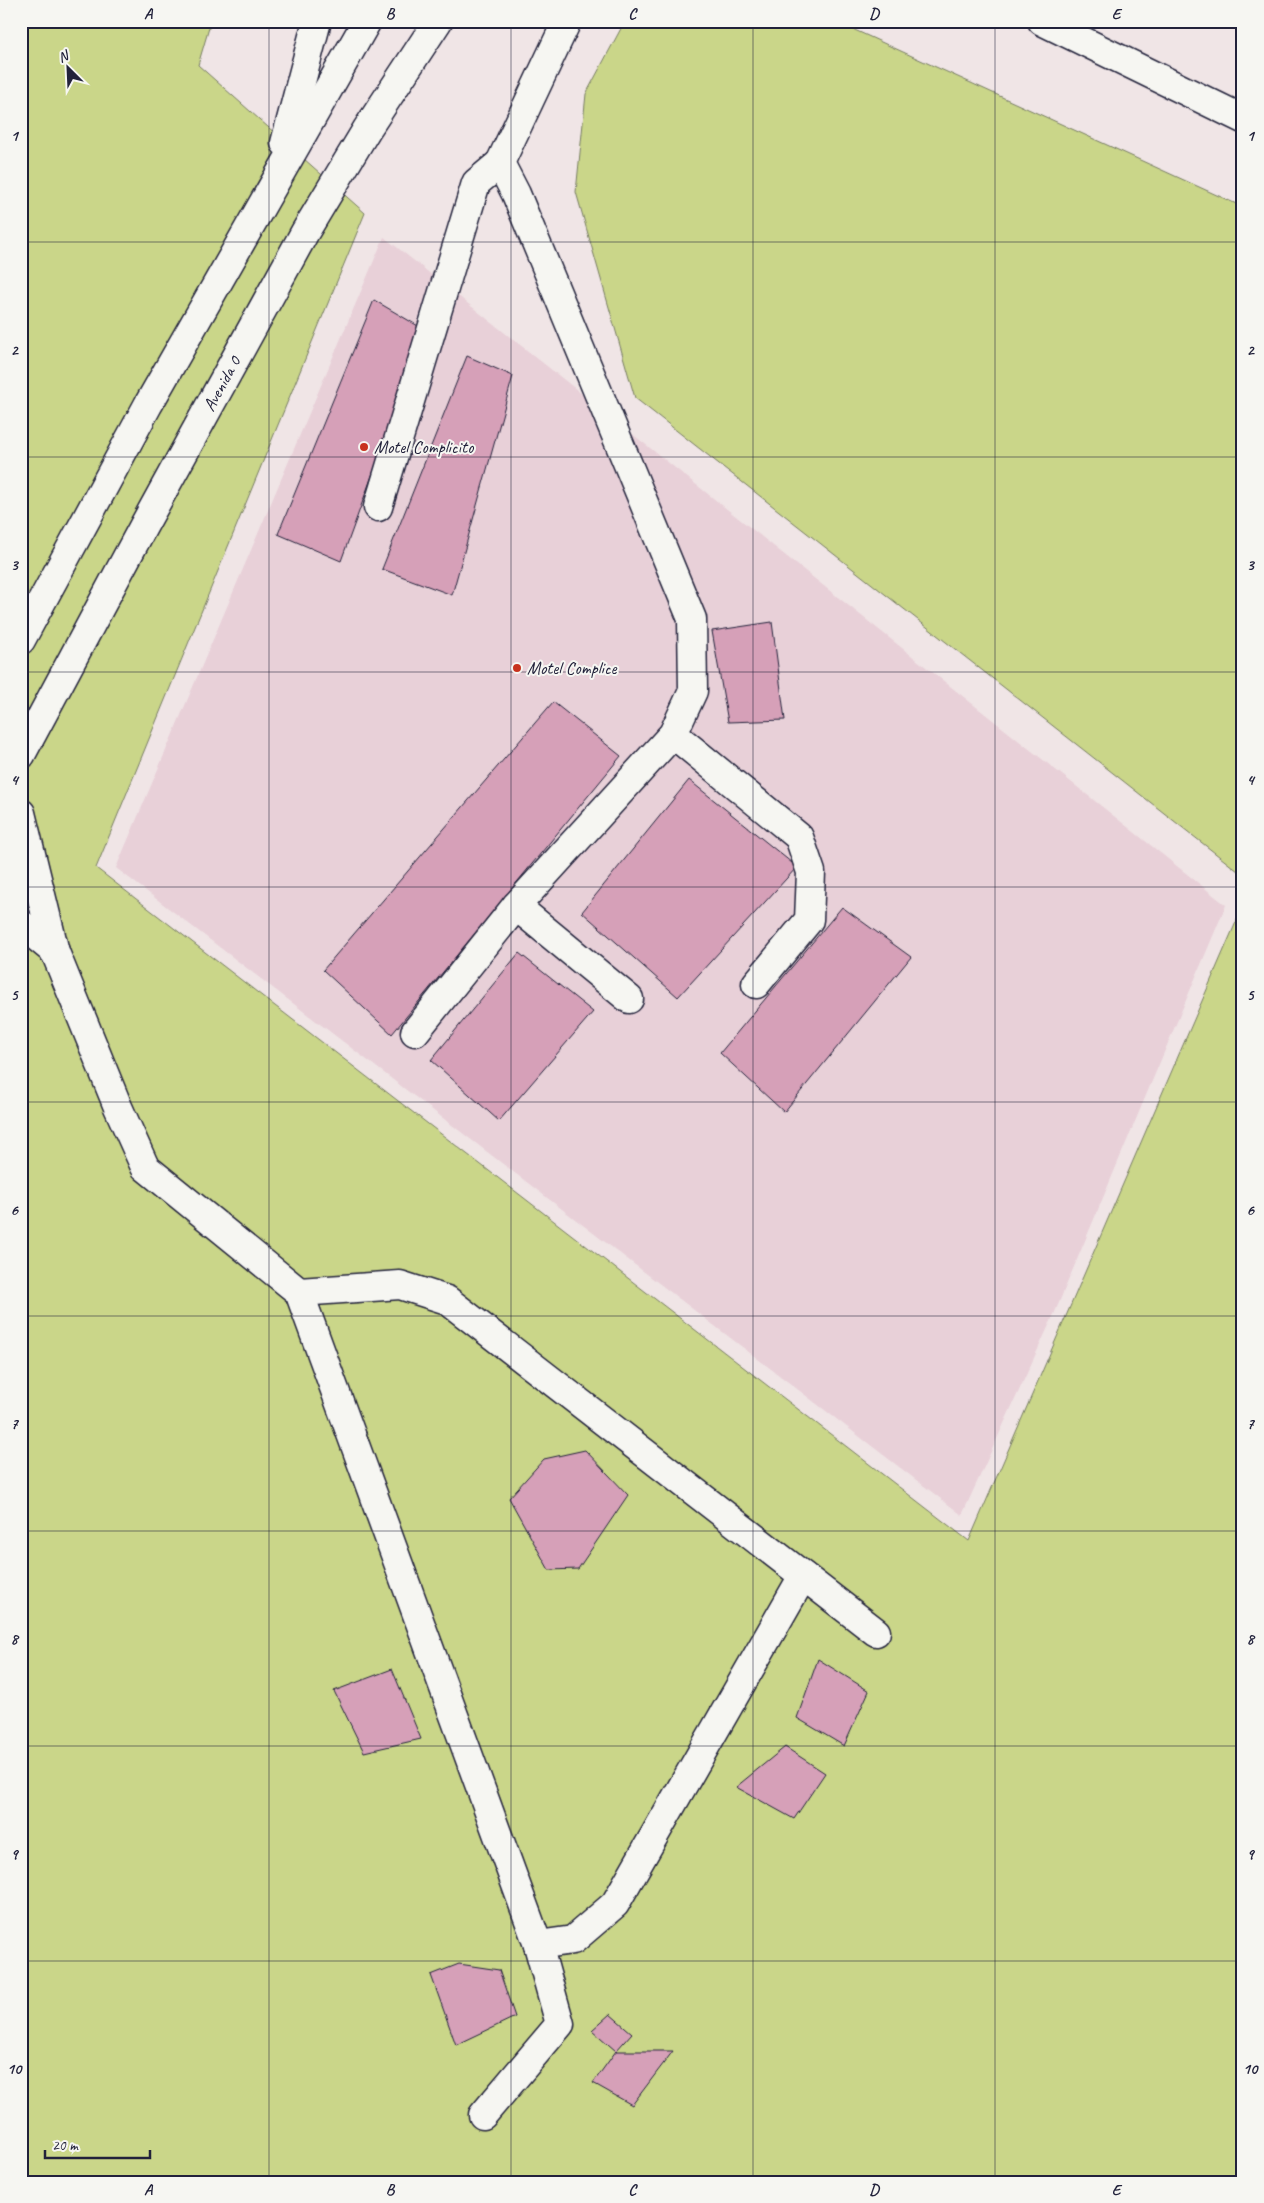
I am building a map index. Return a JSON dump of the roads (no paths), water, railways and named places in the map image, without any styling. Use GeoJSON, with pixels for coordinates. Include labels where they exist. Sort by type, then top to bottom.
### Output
{"type":"FeatureCollection","features":[{"type":"Feature","properties":{"kind":"street"},"geometry":{"type":"LineString","coordinates":[[274,184],[300,92],[317,21]]}},
{"type":"Feature","properties":{"kind":"street"},"geometry":{"type":"LineString","coordinates":[[21,640],[148,405],[367,21]]}},
{"type":"Feature","properties":{"kind":"street","name":"Avenida 0"},"geometry":{"type":"LineString","coordinates":[[21,755],[143,526],[306,232],[367,129],[438,21]]}},
{"type":"Feature","properties":{"kind":"street"},"geometry":{"type":"LineString","coordinates":[[378,507],[476,183],[500,163],[567,21]]}},
{"type":"Feature","properties":{"kind":"street"},"geometry":{"type":"LineString","coordinates":[[1042,21],[1243,119]]}},
{"type":"Feature","properties":{"kind":"street"},"geometry":{"type":"LineString","coordinates":[[415,1032],[516,906],[673,734],[693,691],[692,619],[516,194],[500,163]]}},
{"type":"Feature","properties":{"kind":"street"},"geometry":{"type":"LineString","coordinates":[[673,734],[799,837],[811,872],[810,920],[756,984]]}},
{"type":"Feature","properties":{"kind":"street"},"geometry":{"type":"LineString","coordinates":[[21,813],[56,952],[118,1107],[145,1167],[299,1292],[538,1945],[560,2024],[483,2115]]}},
{"type":"Feature","properties":{"kind":"street"},"geometry":{"type":"LineString","coordinates":[[516,906],[629,999]]}},
{"type":"Feature","properties":{"kind":"street"},"geometry":{"type":"LineString","coordinates":[[21,924],[56,952]]}},
{"type":"Feature","properties":{"kind":"street"},"geometry":{"type":"LineString","coordinates":[[299,1292],[400,1285],[447,1300],[876,1632]]}},
{"type":"Feature","properties":{"kind":"street"},"geometry":{"type":"LineString","coordinates":[[538,1945],[573,1940],[615,1904],[803,1576]]}},
{"type":"Feature","properties":{"kind":"place","name":"Motel Complicito"},"geometry":{"type":"Point","coordinates":[364,447]}},
{"type":"Feature","properties":{"kind":"place","name":"Motel Complice"},"geometry":{"type":"Point","coordinates":[517,668]}}]}
